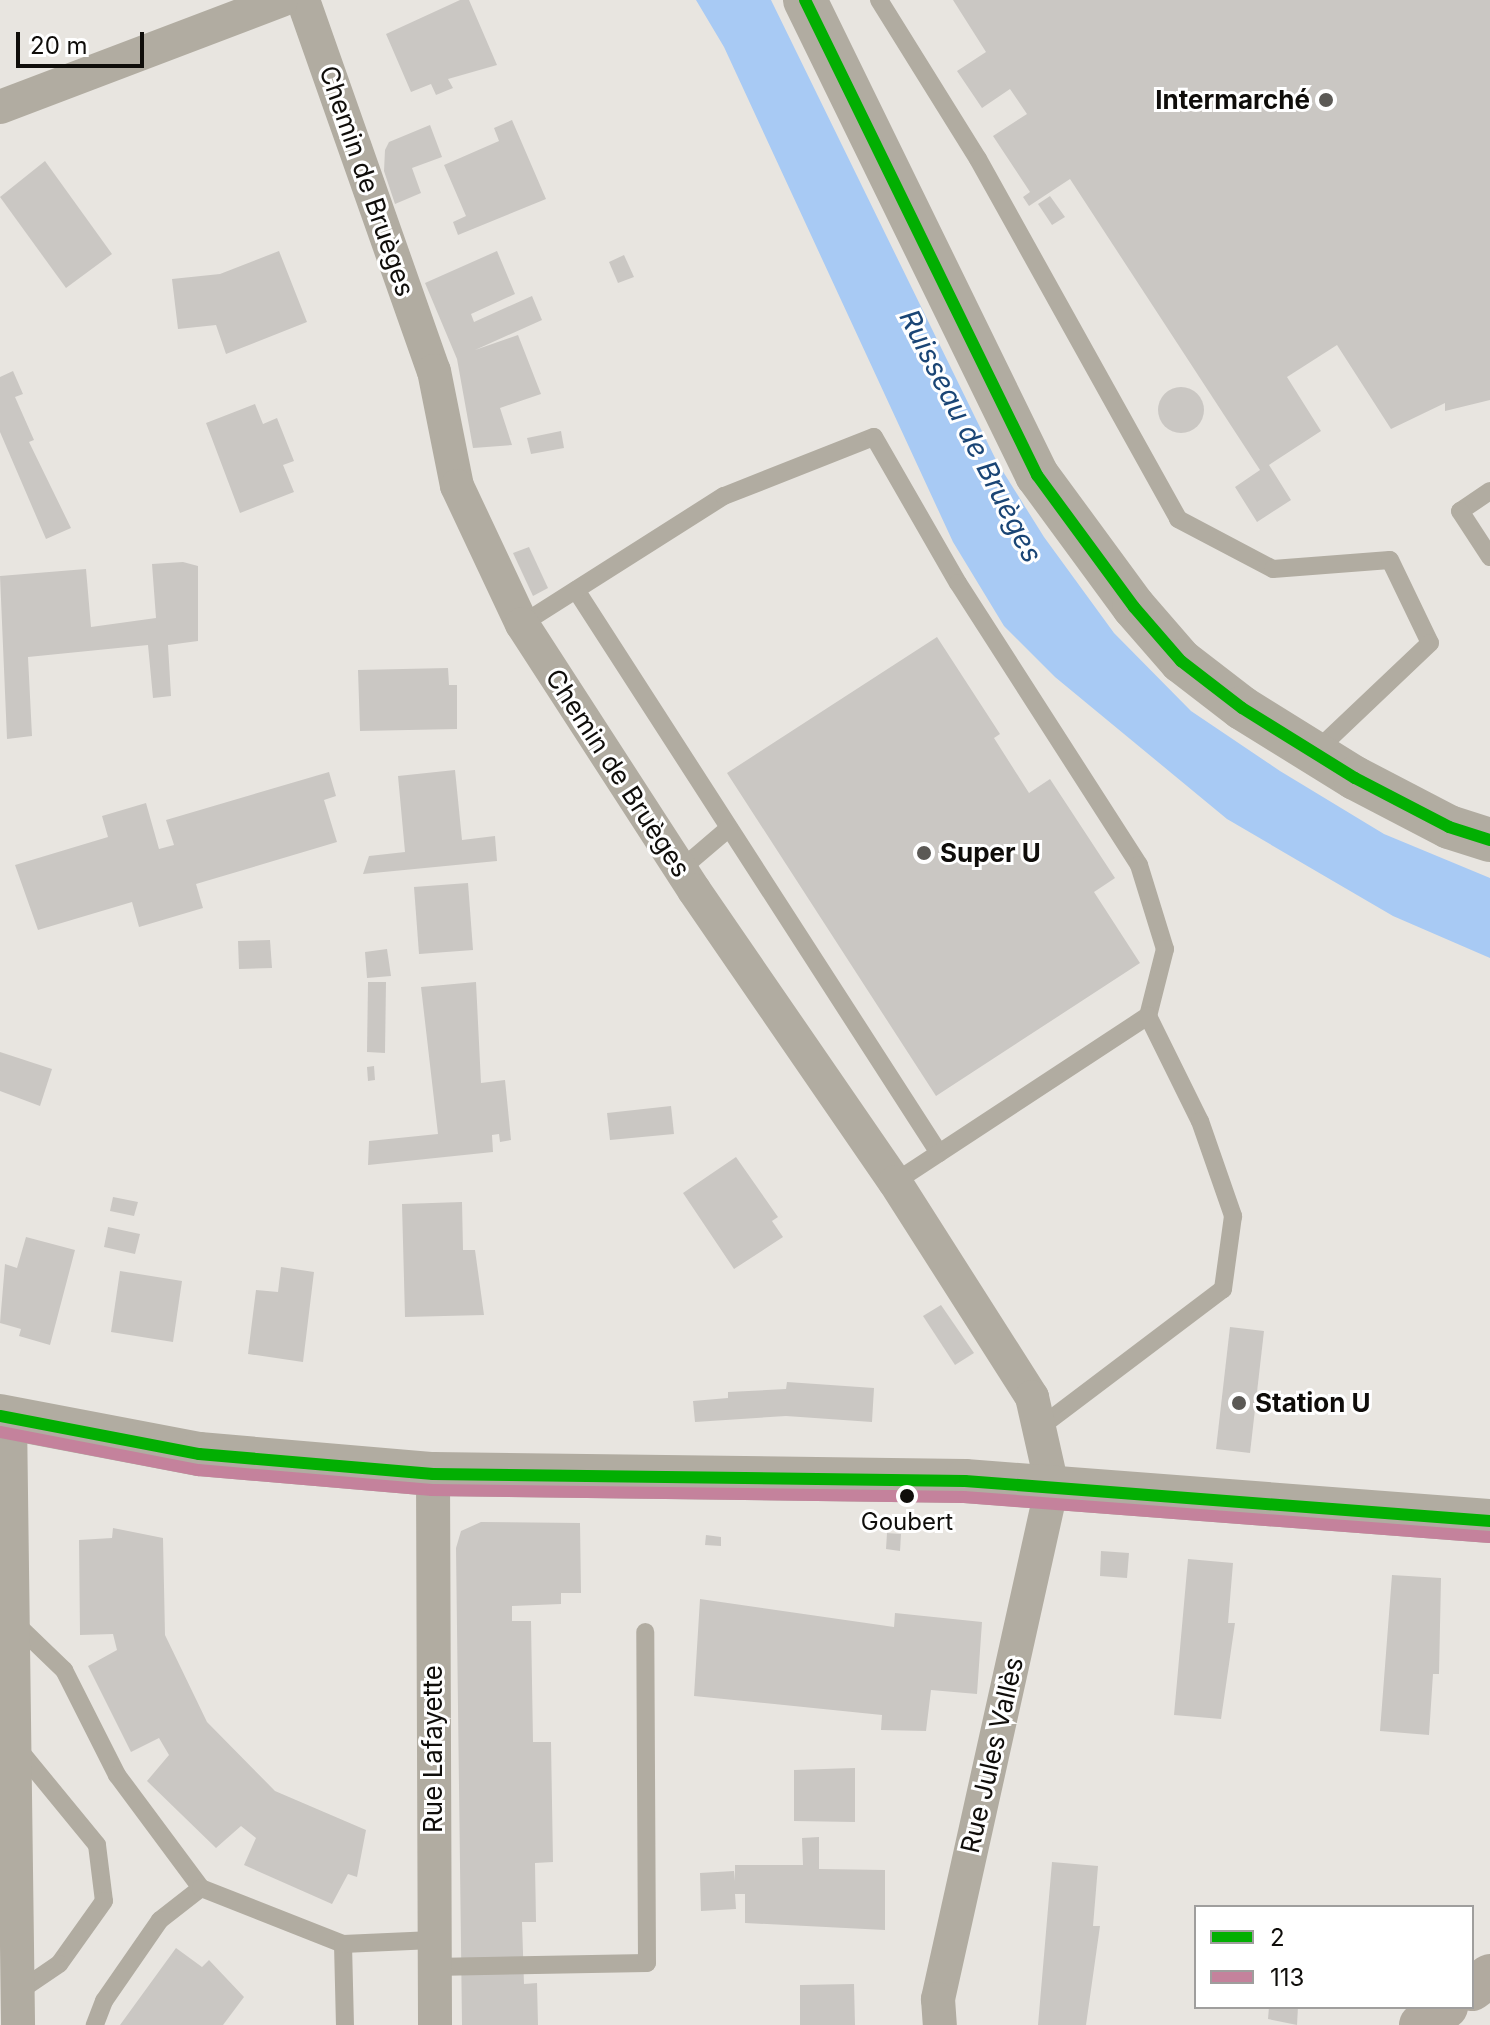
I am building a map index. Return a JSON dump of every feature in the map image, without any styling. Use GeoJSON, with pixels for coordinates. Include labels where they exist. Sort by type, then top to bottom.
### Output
{"type":"FeatureCollection","features":[{"type":"Feature","properties":{"kind":"main road"},"geometry":{"type":"LineString","coordinates":[[1421,2025],[1443,2009]]}},
{"type":"Feature","properties":{"kind":"street"},"geometry":{"type":"LineString","coordinates":[[0,107],[281,0]]}},
{"type":"Feature","properties":{"kind":"street","name":"Chemin de Bruèges"},"geometry":{"type":"LineString","coordinates":[[303,0],[434,371],[457,486],[522,624],[681,869],[895,1182],[1032,1397],[1052,1486]]}},
{"type":"Feature","properties":{"kind":"street"},"geometry":{"type":"LineString","coordinates":[[805,0],[1037,475],[1134,607],[1181,661],[1242,708],[1314,753],[1449,827],[1490,840]]}},
{"type":"Feature","properties":{"kind":"street"},"geometry":{"type":"LineString","coordinates":[[18,2009],[15,1745],[6,1620],[5,1417],[199,1454],[433,1474],[1052,1486],[1170,1500],[1490,1521]]}},
{"type":"Feature","properties":{"kind":"street","name":"Rue Lafayette"},"geometry":{"type":"LineString","coordinates":[[433,1474],[435,2025]]}},
{"type":"Feature","properties":{"kind":"street","name":"Rue Jules Vallès"},"geometry":{"type":"LineString","coordinates":[[940,2025],[938,1999],[1052,1486]]}},
{"type":"Feature","properties":{"kind":"lane"},"geometry":{"type":"LineString","coordinates":[[879,0],[978,159],[1178,519],[1273,569],[1390,560],[1430,643],[1314,753]]}},
{"type":"Feature","properties":{"kind":"lane"},"geometry":{"type":"LineString","coordinates":[[522,624],[724,496],[874,437],[958,583],[1139,865],[1165,949],[1148,1016],[1200,1121],[1233,1216],[1223,1289],[1038,1429]]}},
{"type":"Feature","properties":{"kind":"lane"},"geometry":{"type":"LineString","coordinates":[[1490,491],[1460,511],[1490,557]]}},
{"type":"Feature","properties":{"kind":"lane"},"geometry":{"type":"LineString","coordinates":[[576,590],[939,1153]]}},
{"type":"Feature","properties":{"kind":"lane"},"geometry":{"type":"LineString","coordinates":[[681,869],[729,828]]}},
{"type":"Feature","properties":{"kind":"lane"},"geometry":{"type":"LineString","coordinates":[[895,1182],[1148,1016]]}},
{"type":"Feature","properties":{"kind":"lane"},"geometry":{"type":"LineString","coordinates":[[6,1620],[64,1670],[117,1775],[201,1888],[343,1944],[433,1954],[647,1963],[645,1632]]}},
{"type":"Feature","properties":{"kind":"lane"},"geometry":{"type":"LineString","coordinates":[[15,1745],[97,1845],[104,1901],[59,1964],[18,2009]]}},
{"type":"Feature","properties":{"kind":"lane"},"geometry":{"type":"LineString","coordinates":[[95,2025],[104,2001],[160,1920],[201,1888]]}},
{"type":"Feature","properties":{"kind":"lane"},"geometry":{"type":"LineString","coordinates":[[343,1944],[345,2025]]}},
{"type":"Feature","properties":{"kind":"water","name":"Ruisseau de Bruèges"},"geometry":{"type":"Polygon","coordinates":[[[696,0],[771,0],[997,462],[1044,537],[1114,633],[1191,711],[1280,771],[1384,834],[1490,878],[1490,958],[1393,916],[1227,819],[1055,677],[1004,626],[953,542],[724,47],[696,0]]]}},
{"type":"Feature","properties":{"kind":"building"},"geometry":{"type":"Polygon","coordinates":[[[460,0],[469,0],[497,65],[448,79],[453,88],[436,95],[431,84],[411,92],[386,34],[460,0]]]}},
{"type":"Feature","properties":{"kind":"building"},"geometry":{"type":"Polygon","coordinates":[[[953,0],[1490,0],[1490,400],[1445,411],[1445,403],[1391,429],[1337,345],[1287,377],[1321,431],[1269,465],[1291,500],[1257,522],[1235,487],[1260,470],[1070,179],[1029,206],[1023,197],[1030,192],[993,136],[1027,114],[1010,89],[982,108],[957,71],[986,52],[953,0]]]}},
{"type":"Feature","properties":{"kind":"building"},"geometry":{"type":"Polygon","coordinates":[[[512,120],[546,199],[458,235],[453,222],[466,216],[444,165],[499,141],[494,128],[512,120]]]}},
{"type":"Feature","properties":{"kind":"building"},"geometry":{"type":"Polygon","coordinates":[[[430,125],[442,157],[412,168],[421,193],[395,204],[384,171],[385,150],[389,142],[430,125]]]}},
{"type":"Feature","properties":{"kind":"building"},"geometry":{"type":"Polygon","coordinates":[[[45,161],[112,254],[66,288],[0,197],[45,161]]]}},
{"type":"Feature","properties":{"kind":"building"},"geometry":{"type":"Polygon","coordinates":[[[1050,196],[1065,217],[1052,225],[1038,204],[1050,196]]]}},
{"type":"Feature","properties":{"kind":"building"},"geometry":{"type":"Polygon","coordinates":[[[279,251],[307,322],[226,354],[216,325],[178,329],[172,279],[220,274],[279,251]]]}},
{"type":"Feature","properties":{"kind":"building"},"geometry":{"type":"Polygon","coordinates":[[[497,251],[515,294],[471,314],[474,322],[532,296],[542,320],[475,350],[518,335],[541,394],[500,408],[512,445],[473,448],[457,359],[425,283],[497,251]]]}},
{"type":"Feature","properties":{"kind":"building"},"geometry":{"type":"Polygon","coordinates":[[[624,255],[634,277],[618,283],[609,262],[624,255]]]}},
{"type":"Feature","properties":{"kind":"building"},"geometry":{"type":"Polygon","coordinates":[[[13,371],[23,394],[15,397],[34,440],[29,442],[71,528],[46,539],[0,432],[0,377],[13,371]]]}},
{"type":"Feature","properties":{"kind":"building"},"geometry":{"type":"Polygon","coordinates":[[[1181,387],[1190,388],[1197,394],[1203,401],[1203,419],[1197,426],[1190,432],[1181,433],[1172,432],[1165,426],[1159,419],[1158,410],[1159,401],[1165,394],[1172,388],[1181,387]]]}},
{"type":"Feature","properties":{"kind":"building"},"geometry":{"type":"Polygon","coordinates":[[[255,404],[263,424],[277,418],[294,461],[283,465],[294,492],[240,513],[206,423],[255,404]]]}},
{"type":"Feature","properties":{"kind":"building"},"geometry":{"type":"Polygon","coordinates":[[[561,431],[564,448],[531,454],[527,438],[561,431]]]}},
{"type":"Feature","properties":{"kind":"building"},"geometry":{"type":"Polygon","coordinates":[[[529,547],[548,588],[533,596],[513,553],[529,547]]]}},
{"type":"Feature","properties":{"kind":"building"},"geometry":{"type":"Polygon","coordinates":[[[183,562],[198,566],[198,641],[168,645],[171,696],[153,698],[148,645],[28,657],[32,736],[7,739],[0,576],[86,569],[91,627],[156,618],[152,564],[183,562]]]}},
{"type":"Feature","properties":{"kind":"building","name":"Super U"},"geometry":{"type":"Polygon","coordinates":[[[937,637],[1000,734],[994,738],[1029,793],[1050,779],[1115,878],[1094,892],[1140,963],[936,1096],[727,773],[937,637]]]}},
{"type":"Feature","properties":{"kind":"building"},"geometry":{"type":"Polygon","coordinates":[[[448,668],[449,685],[457,685],[457,729],[360,731],[358,670],[448,668]]]}},
{"type":"Feature","properties":{"kind":"building"},"geometry":{"type":"Polygon","coordinates":[[[455,770],[462,840],[495,836],[497,861],[363,874],[369,856],[405,852],[398,776],[455,770]]]}},
{"type":"Feature","properties":{"kind":"building"},"geometry":{"type":"Polygon","coordinates":[[[329,772],[336,796],[324,800],[337,842],[196,884],[203,908],[139,927],[132,902],[38,930],[15,865],[108,837],[102,816],[146,803],[159,849],[174,845],[166,820],[329,772]]]}},
{"type":"Feature","properties":{"kind":"building"},"geometry":{"type":"Polygon","coordinates":[[[468,883],[473,950],[419,954],[414,887],[468,883]]]}},
{"type":"Feature","properties":{"kind":"building"},"geometry":{"type":"Polygon","coordinates":[[[270,940],[272,968],[239,969],[238,941],[270,940]]]}},
{"type":"Feature","properties":{"kind":"building"},"geometry":{"type":"Polygon","coordinates":[[[387,949],[391,976],[367,978],[365,952],[387,949]]]}},
{"type":"Feature","properties":{"kind":"building"},"geometry":{"type":"Polygon","coordinates":[[[368,982],[386,982],[385,1053],[367,1052],[368,982]]]}},
{"type":"Feature","properties":{"kind":"building"},"geometry":{"type":"Polygon","coordinates":[[[476,982],[481,1083],[505,1080],[511,1140],[500,1142],[499,1134],[492,1135],[493,1152],[368,1165],[369,1141],[438,1134],[421,987],[476,982]]]}},
{"type":"Feature","properties":{"kind":"building"},"geometry":{"type":"Polygon","coordinates":[[[0,1052],[52,1069],[40,1106],[0,1091],[0,1052]]]}},
{"type":"Feature","properties":{"kind":"building"},"geometry":{"type":"Polygon","coordinates":[[[374,1066],[375,1080],[368,1081],[367,1067],[374,1066]]]}},
{"type":"Feature","properties":{"kind":"building"},"geometry":{"type":"Polygon","coordinates":[[[671,1106],[674,1134],[610,1140],[607,1113],[671,1106]]]}},
{"type":"Feature","properties":{"kind":"building"},"geometry":{"type":"Polygon","coordinates":[[[736,1157],[778,1217],[772,1221],[783,1237],[734,1269],[683,1193],[736,1157]]]}},
{"type":"Feature","properties":{"kind":"building"},"geometry":{"type":"Polygon","coordinates":[[[113,1197],[138,1202],[134,1216],[110,1211],[113,1197]]]}},
{"type":"Feature","properties":{"kind":"building"},"geometry":{"type":"Polygon","coordinates":[[[462,1202],[463,1250],[475,1250],[484,1315],[405,1317],[402,1204],[462,1202]]]}},
{"type":"Feature","properties":{"kind":"building"},"geometry":{"type":"Polygon","coordinates":[[[108,1227],[140,1234],[135,1254],[104,1247],[108,1227]]]}},
{"type":"Feature","properties":{"kind":"building"},"geometry":{"type":"Polygon","coordinates":[[[26,1237],[75,1250],[50,1345],[19,1336],[21,1329],[0,1323],[5,1264],[17,1268],[26,1237]]]}},
{"type":"Feature","properties":{"kind":"building"},"geometry":{"type":"Polygon","coordinates":[[[281,1267],[314,1272],[303,1362],[248,1354],[256,1290],[278,1292],[281,1267]]]}},
{"type":"Feature","properties":{"kind":"building"},"geometry":{"type":"Polygon","coordinates":[[[120,1271],[182,1281],[173,1342],[111,1332],[120,1271]]]}},
{"type":"Feature","properties":{"kind":"building"},"geometry":{"type":"Polygon","coordinates":[[[941,1305],[974,1353],[955,1365],[923,1316],[941,1305]]]}},
{"type":"Feature","properties":{"kind":"building"},"geometry":{"type":"Polygon","coordinates":[[[1230,1327],[1264,1331],[1250,1453],[1216,1449],[1230,1327]]]}},
{"type":"Feature","properties":{"kind":"building"},"geometry":{"type":"Polygon","coordinates":[[[787,1382],[874,1388],[872,1422],[786,1416],[695,1422],[693,1401],[728,1398],[728,1392],[786,1389],[787,1382]]]}},
{"type":"Feature","properties":{"kind":"building"},"geometry":{"type":"Polygon","coordinates":[[[481,1522],[580,1523],[581,1593],[561,1593],[561,1604],[512,1606],[512,1621],[531,1621],[533,1742],[551,1742],[553,1862],[535,1863],[536,1922],[522,1922],[524,1984],[537,1983],[538,2025],[462,2025],[456,1548],[461,1531],[481,1522]]]}},
{"type":"Feature","properties":{"kind":"building"},"geometry":{"type":"Polygon","coordinates":[[[113,1528],[163,1538],[165,1635],[207,1722],[275,1791],[366,1830],[357,1877],[348,1874],[332,1904],[244,1865],[256,1838],[241,1826],[216,1848],[147,1781],[169,1755],[159,1738],[131,1752],[88,1666],[117,1650],[113,1634],[80,1635],[79,1540],[112,1538],[113,1528]]]}},
{"type":"Feature","properties":{"kind":"building"},"geometry":{"type":"Polygon","coordinates":[[[887,1533],[901,1534],[900,1551],[886,1549],[887,1533]]]}},
{"type":"Feature","properties":{"kind":"building"},"geometry":{"type":"Polygon","coordinates":[[[706,1535],[721,1537],[721,1546],[705,1545],[706,1535]]]}},
{"type":"Feature","properties":{"kind":"building"},"geometry":{"type":"Polygon","coordinates":[[[1101,1551],[1129,1553],[1127,1578],[1100,1576],[1101,1551]]]}},
{"type":"Feature","properties":{"kind":"building"},"geometry":{"type":"Polygon","coordinates":[[[1188,1559],[1233,1563],[1228,1623],[1235,1623],[1221,1719],[1174,1715],[1188,1559]]]}},
{"type":"Feature","properties":{"kind":"building"},"geometry":{"type":"Polygon","coordinates":[[[1392,1575],[1441,1578],[1439,1674],[1433,1674],[1429,1735],[1380,1731],[1392,1575]]]}},
{"type":"Feature","properties":{"kind":"building"},"geometry":{"type":"Polygon","coordinates":[[[700,1599],[894,1627],[895,1613],[982,1622],[977,1694],[931,1690],[926,1731],[881,1730],[882,1715],[694,1696],[700,1599]]]}},
{"type":"Feature","properties":{"kind":"building"},"geometry":{"type":"Polygon","coordinates":[[[855,1768],[855,1822],[794,1821],[794,1770],[855,1768]]]}},
{"type":"Feature","properties":{"kind":"building"},"geometry":{"type":"Polygon","coordinates":[[[819,1837],[819,1869],[885,1870],[885,1930],[745,1923],[745,1894],[735,1894],[736,1909],[701,1911],[700,1873],[734,1871],[735,1881],[735,1865],[803,1865],[802,1838],[819,1837]]]}},
{"type":"Feature","properties":{"kind":"building"},"geometry":{"type":"Polygon","coordinates":[[[1052,1862],[1098,1866],[1093,1926],[1100,1926],[1086,2025],[1038,2025],[1052,1862]]]}},
{"type":"Feature","properties":{"kind":"building"},"geometry":{"type":"Polygon","coordinates":[[[176,1948],[202,1967],[209,1960],[244,1997],[223,2025],[120,2025],[176,1948]]]}},
{"type":"Feature","properties":{"kind":"building"},"geometry":{"type":"Polygon","coordinates":[[[854,1984],[855,2025],[800,2025],[800,1985],[854,1984]]]}},
{"type":"Feature","properties":{"kind":"building"},"geometry":{"type":"Polygon","coordinates":[[[1269,2009],[1298,2009],[1297,2025],[1268,2019],[1269,2009]]]}},
{"type":"Feature","properties":{"kind":"transit line","name":"2"},"geometry":{"type":"LineString","coordinates":[[805,0],[1037,475],[1134,607],[1181,661],[1242,708],[1355,778],[1449,827],[1490,840]]}},
{"type":"Feature","properties":{"kind":"transit line","name":"2"},"geometry":{"type":"LineString","coordinates":[[0,1416],[199,1454],[433,1474],[965,1481],[1490,1521]]}},
{"type":"Feature","properties":{"kind":"transit line","name":"113"},"geometry":{"type":"LineString","coordinates":[[0,1432],[198,1470],[432,1490],[964,1497],[1489,1537]]}},
{"type":"Feature","properties":{"kind":"place","name":"Intermarché"},"geometry":{"type":"Point","coordinates":[1326,100]}},
{"type":"Feature","properties":{"kind":"place","name":"Super U"},"geometry":{"type":"Point","coordinates":[924,853]}},
{"type":"Feature","properties":{"kind":"place","name":"Station U"},"geometry":{"type":"Point","coordinates":[1239,1403]}},
{"type":"Feature","properties":{"kind":"place","name":"Goubert"},"geometry":{"type":"Point","coordinates":[907,1496]}}]}
